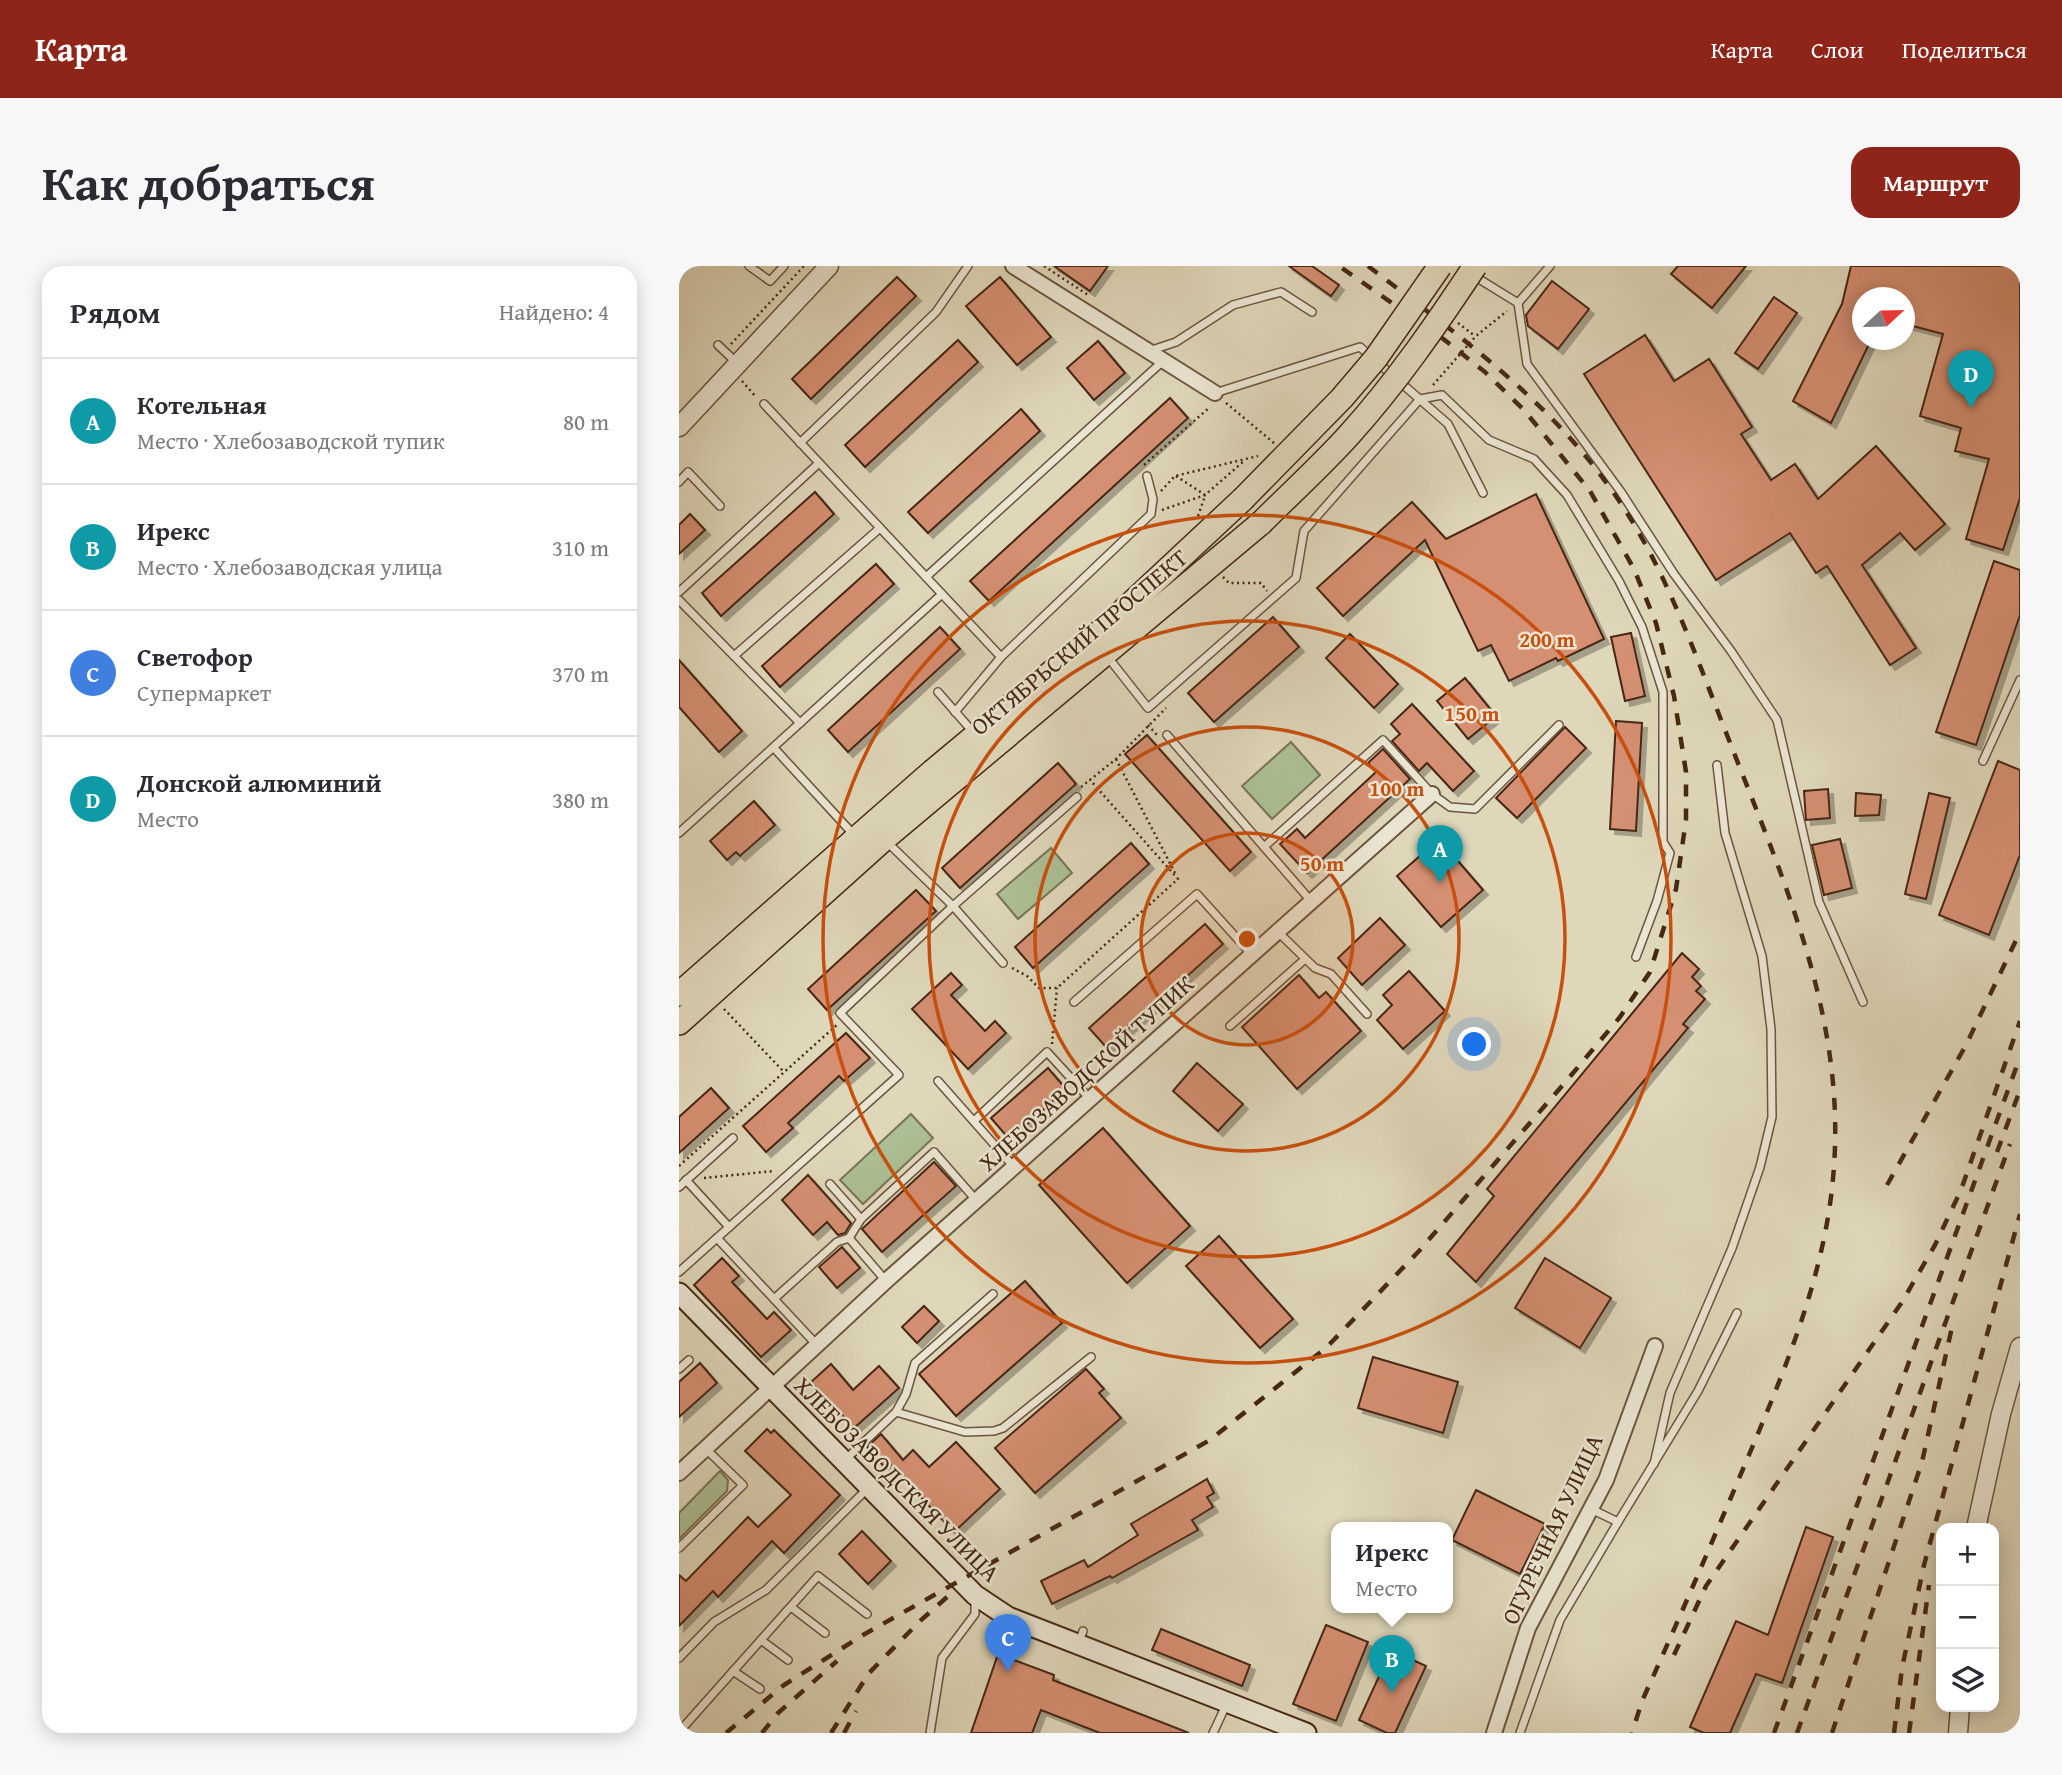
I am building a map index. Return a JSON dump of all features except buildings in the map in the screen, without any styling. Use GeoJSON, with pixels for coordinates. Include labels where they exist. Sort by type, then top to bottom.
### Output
{"type":"FeatureCollection","features":[{"type":"Feature","properties":{"kind":"main road","name":"ОКТЯБРЬСКИЙ ПРОСПЕКТ"},"geometry":{"type":"LineString","coordinates":[[679,994],[976,735],[1106,627],[1243,499],[1342,398],[1375,358],[1440,266]]}},
{"type":"Feature","properties":{"kind":"main road","name":"ОКТЯБРЬСКИЙ ПРОСПЕКТ"},"geometry":{"type":"LineString","coordinates":[[679,1023],[884,839],[1261,523],[1348,435],[1426,341],[1477,272]]}},
{"type":"Feature","properties":{"kind":"main road","name":"ХЛЕБОЗАВОДСКАЯ УЛИЦА"},"geometry":{"type":"LineString","coordinates":[[679,1293],[975,1595],[1008,1617],[1081,1637],[1227,1702],[1273,1727],[1306,1733]]}},
{"type":"Feature","properties":{"kind":"street"},"geometry":{"type":"LineString","coordinates":[[679,427],[829,266]]}},
{"type":"Feature","properties":{"kind":"street"},"geometry":{"type":"LineString","coordinates":[[1013,266],[1218,396]]}},
{"type":"Feature","properties":{"kind":"street","name":"ХЛЕБОЗАВОДСКОЙ ТУПИК"},"geometry":{"type":"LineString","coordinates":[[679,1473],[816,1344],[1432,794]]}},
{"type":"Feature","properties":{"kind":"street","name":"ОГУРЕЧНАЯ УЛИЦА"},"geometry":{"type":"LineString","coordinates":[[1494,1733],[1528,1628],[1605,1480],[1655,1346]]}},
{"type":"Feature","properties":{"kind":"street"},"geometry":{"type":"LineString","coordinates":[[1977,1523],[2001,1414],[2020,1347]]}},
{"type":"Feature","properties":{"kind":"street"},"geometry":{"type":"LineString","coordinates":[[1958,1733],[1960,1712]]}},
{"type":"Feature","properties":{"kind":"lane"},"geometry":{"type":"LineString","coordinates":[[749,266],[770,281],[784,266]]}},
{"type":"Feature","properties":{"kind":"lane"},"geometry":{"type":"LineString","coordinates":[[800,443],[936,312],[968,266]]}},
{"type":"Feature","properties":{"kind":"lane"},"geometry":{"type":"LineString","coordinates":[[1518,303],[1550,266]]}},
{"type":"Feature","properties":{"kind":"lane"},"geometry":{"type":"LineString","coordinates":[[1477,272],[1518,303],[1527,364],[1621,492],[1674,574],[1777,720],[1819,902],[1863,1002]]}},
{"type":"Feature","properties":{"kind":"lane"},"geometry":{"type":"LineString","coordinates":[[1148,351],[1176,342],[1233,304],[1281,292],[1312,313]]}},
{"type":"Feature","properties":{"kind":"lane"},"geometry":{"type":"LineString","coordinates":[[718,345],[738,364]]}},
{"type":"Feature","properties":{"kind":"lane"},"geometry":{"type":"LineString","coordinates":[[1218,396],[1360,347],[1448,424],[1483,494]]}},
{"type":"Feature","properties":{"kind":"lane"},"geometry":{"type":"LineString","coordinates":[[926,577],[1163,361]]}},
{"type":"Feature","properties":{"kind":"lane"},"geometry":{"type":"LineString","coordinates":[[1106,655],[1148,708],[1296,578],[1304,531],[1420,399],[1442,395],[1489,440],[1534,459],[1567,495],[1619,581],[1641,627],[1663,692],[1663,842],[1670,853],[1657,901],[1636,957]]}},
{"type":"Feature","properties":{"kind":"lane"},"geometry":{"type":"LineString","coordinates":[[764,404],[1001,657]]}},
{"type":"Feature","properties":{"kind":"lane"},"geometry":{"type":"LineString","coordinates":[[679,592],[819,463]]}},
{"type":"Feature","properties":{"kind":"lane"},"geometry":{"type":"LineString","coordinates":[[681,483],[688,472],[720,506]]}},
{"type":"Feature","properties":{"kind":"lane"},"geometry":{"type":"LineString","coordinates":[[955,712],[1001,657],[1151,514],[1153,499],[1147,476]]}},
{"type":"Feature","properties":{"kind":"lane"},"geometry":{"type":"LineString","coordinates":[[734,656],[880,528]]}},
{"type":"Feature","properties":{"kind":"lane"},"geometry":{"type":"LineString","coordinates":[[679,833],[942,594]]}},
{"type":"Feature","properties":{"kind":"lane"},"geometry":{"type":"LineString","coordinates":[[679,600],[800,723]]}},
{"type":"Feature","properties":{"kind":"lane"},"geometry":{"type":"LineString","coordinates":[[1983,761],[2020,680]]}},
{"type":"Feature","properties":{"kind":"lane"},"geometry":{"type":"LineString","coordinates":[[938,692],[976,735]]}},
{"type":"Feature","properties":{"kind":"lane"},"geometry":{"type":"LineString","coordinates":[[1264,847],[1383,740],[1432,794],[1450,807],[1475,809],[1559,725]]}},
{"type":"Feature","properties":{"kind":"lane"},"geometry":{"type":"LineString","coordinates":[[1167,735],[1312,901]]}},
{"type":"Feature","properties":{"kind":"lane"},"geometry":{"type":"LineString","coordinates":[[774,748],[857,838]]}},
{"type":"Feature","properties":{"kind":"lane"},"geometry":{"type":"LineString","coordinates":[[1654,1464],[1670,1393],[1732,1248],[1760,1167],[1772,1117],[1771,1029],[1762,956],[1725,834],[1717,765]]}},
{"type":"Feature","properties":{"kind":"lane"},"geometry":{"type":"LineString","coordinates":[[679,1272],[899,1075],[839,1013],[953,906],[1077,797]]}},
{"type":"Feature","properties":{"kind":"lane"},"geometry":{"type":"LineString","coordinates":[[884,839],[953,906],[1003,963]]}},
{"type":"Feature","properties":{"kind":"lane"},"geometry":{"type":"LineString","coordinates":[[1074,1002],[1197,894],[1252,955]]}},
{"type":"Feature","properties":{"kind":"lane"},"geometry":{"type":"LineString","coordinates":[[1278,932],[1315,968],[1331,974],[1367,1014]]}},
{"type":"Feature","properties":{"kind":"lane"},"geometry":{"type":"LineString","coordinates":[[1230,1026],[1305,959]]}},
{"type":"Feature","properties":{"kind":"lane"},"geometry":{"type":"LineString","coordinates":[[974,1121],[1047,1052],[1091,1099]]}},
{"type":"Feature","properties":{"kind":"lane"},"geometry":{"type":"LineString","coordinates":[[938,1081],[1014,1168]]}},
{"type":"Feature","properties":{"kind":"lane"},"geometry":{"type":"LineString","coordinates":[[679,1187],[733,1138]]}},
{"type":"Feature","properties":{"kind":"lane"},"geometry":{"type":"LineString","coordinates":[[774,1298],[837,1242],[849,1238],[861,1219],[934,1152],[977,1201]]}},
{"type":"Feature","properties":{"kind":"lane"},"geometry":{"type":"LineString","coordinates":[[686,1180],[729,1227]]}},
{"type":"Feature","properties":{"kind":"lane"},"geometry":{"type":"LineString","coordinates":[[830,1184],[861,1219]]}},
{"type":"Feature","properties":{"kind":"lane"},"geometry":{"type":"LineString","coordinates":[[717,1238],[816,1344]]}},
{"type":"Feature","properties":{"kind":"lane"},"geometry":{"type":"LineString","coordinates":[[849,1238],[886,1281]]}},
{"type":"Feature","properties":{"kind":"lane"},"geometry":{"type":"LineString","coordinates":[[843,1462],[896,1412],[906,1394],[915,1363],[993,1294]]}},
{"type":"Feature","properties":{"kind":"lane"},"geometry":{"type":"LineString","coordinates":[[1520,1733],[1560,1620],[1698,1391],[1737,1313]]}},
{"type":"Feature","properties":{"kind":"lane"},"geometry":{"type":"LineString","coordinates":[[896,1412],[965,1432],[994,1431],[1003,1428],[1091,1357]]}},
{"type":"Feature","properties":{"kind":"lane"},"geometry":{"type":"LineString","coordinates":[[679,1369],[689,1360]]}},
{"type":"Feature","properties":{"kind":"lane"},"geometry":{"type":"LineString","coordinates":[[679,1548],[743,1485],[705,1448]]}},
{"type":"Feature","properties":{"kind":"lane"},"geometry":{"type":"LineString","coordinates":[[679,1658],[714,1622],[766,1590],[869,1488]]}},
{"type":"Feature","properties":{"kind":"lane"},"geometry":{"type":"LineString","coordinates":[[1591,1508],[1618,1522]]}},
{"type":"Feature","properties":{"kind":"lane"},"geometry":{"type":"LineString","coordinates":[[679,1732],[818,1576],[867,1614]]}},
{"type":"Feature","properties":{"kind":"lane"},"geometry":{"type":"LineString","coordinates":[[930,1733],[942,1658],[975,1614],[975,1595]]}},
{"type":"Feature","properties":{"kind":"lane"},"geometry":{"type":"LineString","coordinates":[[791,1607],[825,1633]]}},
{"type":"Feature","properties":{"kind":"lane"},"geometry":{"type":"LineString","coordinates":[[761,1640],[788,1660]]}},
{"type":"Feature","properties":{"kind":"lane"},"geometry":{"type":"LineString","coordinates":[[733,1671],[760,1689]]}},
{"type":"Feature","properties":{"kind":"lane"},"geometry":{"type":"LineString","coordinates":[[1213,1733],[1227,1702]]}},
{"type":"Feature","properties":{"kind":"path"},"geometry":{"type":"LineString","coordinates":[[1420,399],[1476,336],[1518,303]]}},
{"type":"Feature","properties":{"kind":"path"},"geometry":{"type":"LineString","coordinates":[[1147,476],[1144,466],[1218,396],[1275,444],[1269,449]]}},
{"type":"Feature","properties":{"kind":"path"},"geometry":{"type":"LineString","coordinates":[[1153,499],[1175,476],[1263,454]]}},
{"type":"Feature","properties":{"kind":"path"},"geometry":{"type":"LineString","coordinates":[[1151,514],[1205,495],[1247,458]]}},
{"type":"Feature","properties":{"kind":"path"},"geometry":{"type":"LineString","coordinates":[[1175,476],[1205,495]]}},
{"type":"Feature","properties":{"kind":"path"},"geometry":{"type":"LineString","coordinates":[[1198,518],[1205,495]]}},
{"type":"Feature","properties":{"kind":"path"},"geometry":{"type":"LineString","coordinates":[[1221,575],[1229,583],[1261,583]]}},
{"type":"Feature","properties":{"kind":"path"},"geometry":{"type":"LineString","coordinates":[[1116,759],[1178,879]]}},
{"type":"Feature","properties":{"kind":"path"},"geometry":{"type":"LineString","coordinates":[[1089,780],[1178,879]]}},
{"type":"Feature","properties":{"kind":"path"},"geometry":{"type":"LineString","coordinates":[[1003,963],[1027,976],[1039,988],[1056,988],[1178,879]]}},
{"type":"Feature","properties":{"kind":"path"},"geometry":{"type":"LineString","coordinates":[[1051,1056],[1056,988]]}},
{"type":"Feature","properties":{"kind":"path"},"geometry":{"type":"LineString","coordinates":[[720,1005],[784,1072]]}},
{"type":"Feature","properties":{"kind":"path"},"geometry":{"type":"LineString","coordinates":[[679,1166],[841,1022]]}},
{"type":"Feature","properties":{"kind":"path"},"geometry":{"type":"LineString","coordinates":[[686,1180],[780,1170]]}},
{"type":"Feature","properties":{"kind":"green space"},"geometry":{"type":"Polygon","coordinates":[[[1291,742],[1320,775],[1272,819],[1242,786],[1291,742]]]}},
{"type":"Feature","properties":{"kind":"green space"},"geometry":{"type":"Polygon","coordinates":[[[1051,848],[1072,873],[1018,919],[997,894],[1051,848]]]}},
{"type":"Feature","properties":{"kind":"green space"},"geometry":{"type":"Polygon","coordinates":[[[911,1114],[933,1138],[863,1204],[840,1180],[911,1114]]]}},
{"type":"Feature","properties":{"kind":"green space"},"geometry":{"type":"Polygon","coordinates":[[[720,1471],[728,1480],[727,1491],[679,1539],[679,1513],[720,1471]]]}},
{"type":"Feature","properties":{"kind":"railway"},"geometry":{"type":"LineString","coordinates":[[726,1733],[784,1685],[863,1635],[1210,1440],[1327,1347],[1419,1251],[1568,1079],[1620,1017],[1650,972],[1676,889],[1686,820],[1686,772],[1674,696],[1656,623],[1634,569],[1590,491],[1524,410],[1485,372],[1442,338],[1339,266]]}},
{"type":"Feature","properties":{"kind":"railway"},"geometry":{"type":"LineString","coordinates":[[1368,266],[1527,394],[1583,453],[1628,514],[1661,574],[1689,638],[1768,839],[1805,945],[1830,1054],[1835,1109],[1834,1166],[1830,1206],[1813,1283],[1774,1396],[1642,1701],[1632,1733]]}},
{"type":"Feature","properties":{"kind":"railway"},"geometry":{"type":"LineString","coordinates":[[1887,1185],[1966,1045],[2020,932]]}},
{"type":"Feature","properties":{"kind":"railway"},"geometry":{"type":"LineString","coordinates":[[1674,1655],[1706,1586],[1902,1302],[1935,1245],[1961,1190],[2020,1021]]}},
{"type":"Feature","properties":{"kind":"railway"},"geometry":{"type":"LineString","coordinates":[[1774,1733],[2020,1057]]}},
{"type":"Feature","properties":{"kind":"railway"},"geometry":{"type":"LineString","coordinates":[[1997,1152],[2020,1090]]}},
{"type":"Feature","properties":{"kind":"railway"},"geometry":{"type":"LineString","coordinates":[[1797,1733],[2010,1144]]}},
{"type":"Feature","properties":{"kind":"railway"},"geometry":{"type":"LineString","coordinates":[[1894,1733],[1902,1668],[1924,1565],[2020,1214]]}},
{"type":"Feature","properties":{"kind":"railway"},"geometry":{"type":"LineString","coordinates":[[1832,1733],[1922,1462],[1952,1327]]}},
{"type":"Feature","properties":{"kind":"railway"},"geometry":{"type":"LineString","coordinates":[[1909,1733],[1929,1585]]}},
{"type":"Feature","properties":{"kind":"railway"},"geometry":{"type":"LineString","coordinates":[[831,1733],[869,1673],[955,1590]]}},
{"type":"Feature","properties":{"kind":"railway"},"geometry":{"type":"LineString","coordinates":[[762,1733],[778,1713],[837,1661]]}},
{"type":"Feature","properties":{"kind":"railway"},"geometry":{"type":"LineString","coordinates":[[844,1733],[856,1711]]}},
{"type":"Feature","properties":{"kind":"place","name":"Донской алюминий"},"geometry":{"type":"Point","coordinates":[1971,408]}},
{"type":"Feature","properties":{"kind":"place","name":"Котельная"},"geometry":{"type":"Point","coordinates":[1440,883]}},
{"type":"Feature","properties":{"kind":"place","name":"Светофор"},"geometry":{"type":"Point","coordinates":[1008,1672]}},
{"type":"Feature","properties":{"kind":"place","name":"Ирекс"},"geometry":{"type":"Point","coordinates":[1392,1693]}}]}
